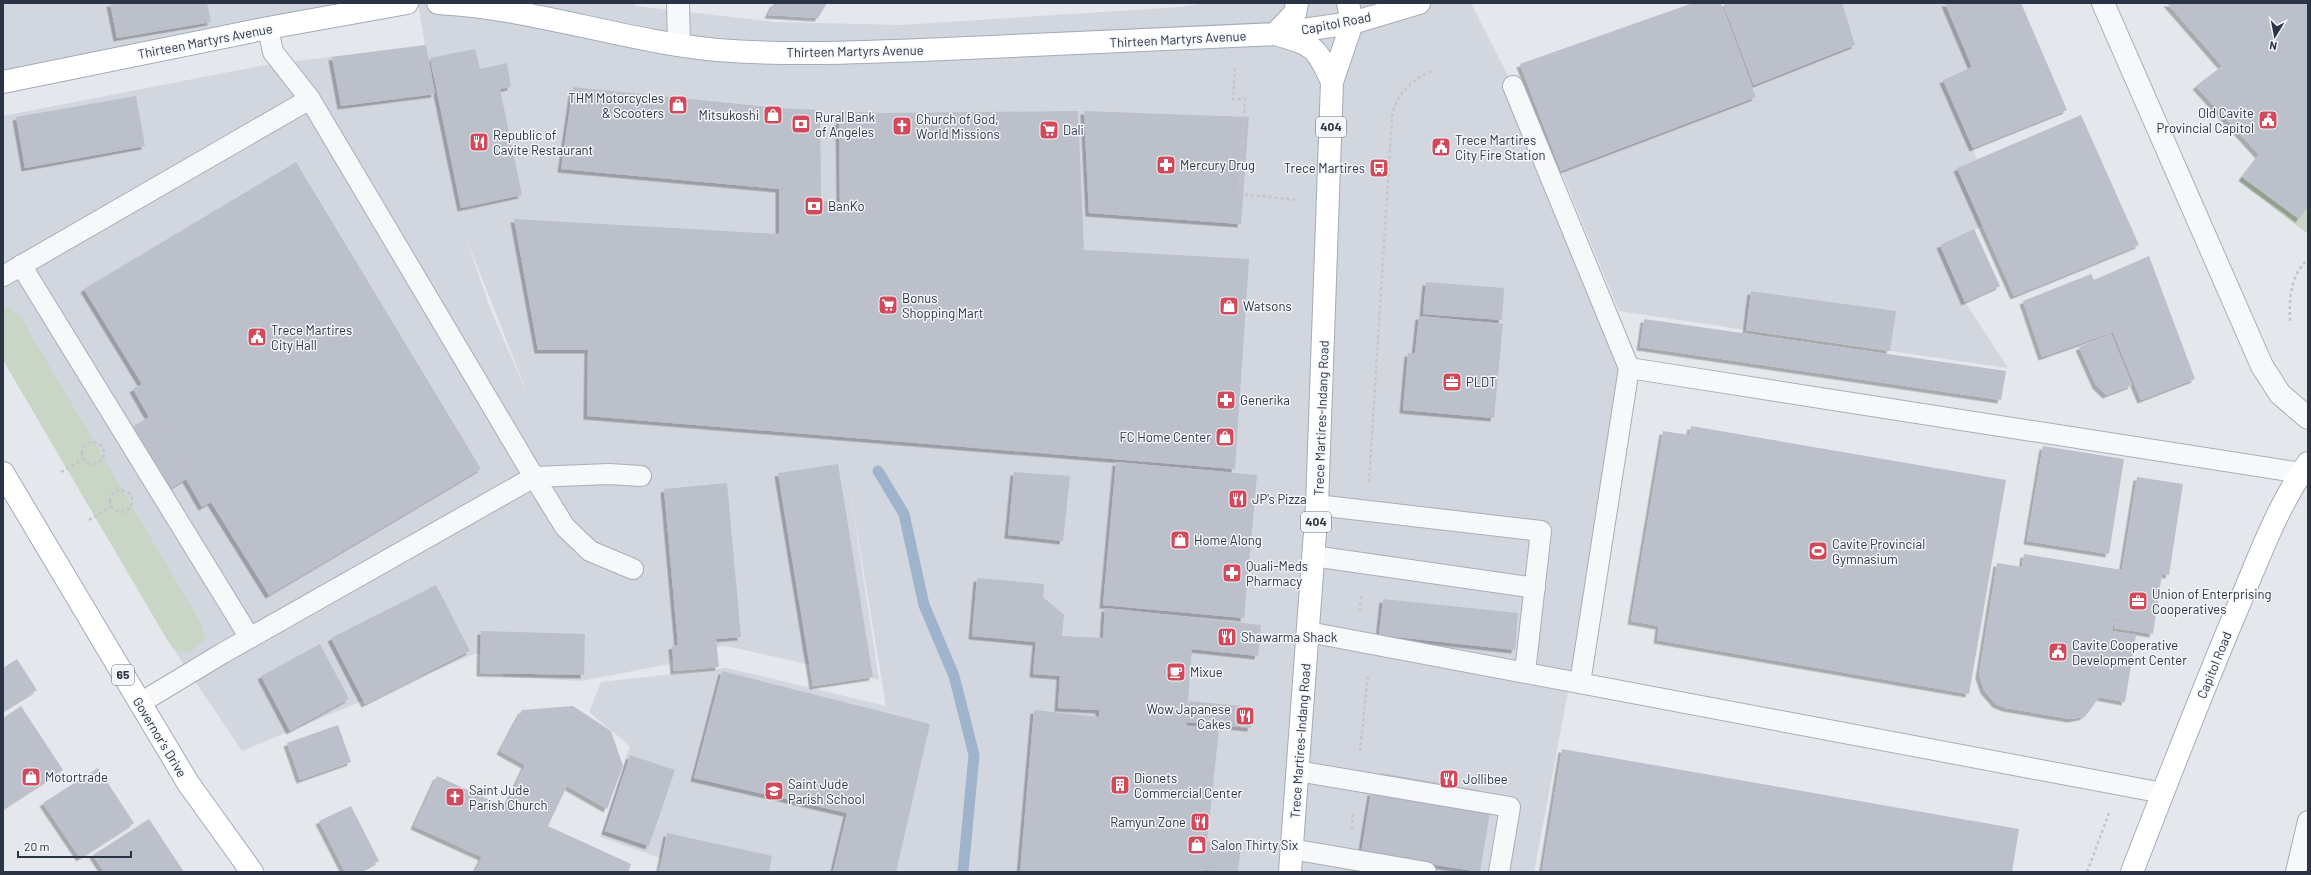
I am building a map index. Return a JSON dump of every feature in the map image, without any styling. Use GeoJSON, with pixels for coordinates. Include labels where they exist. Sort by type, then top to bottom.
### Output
{"type":"FeatureCollection","features":[{"type":"Feature","properties":{"kind":"main road","name":"Thirteen Martyrs Avenue"},"geometry":{"type":"LineString","coordinates":[[3,82],[268,28],[407,3]]}},
{"type":"Feature","properties":{"kind":"main road","name":"Thirteen Martyrs Avenue"},"geometry":{"type":"LineString","coordinates":[[438,3],[506,11],[679,45],[719,50],[770,52],[884,51],[1088,44],[1275,34]]}},
{"type":"Feature","properties":{"kind":"main road"},"geometry":{"type":"LineString","coordinates":[[1275,34],[1295,13],[1297,3]]}},
{"type":"Feature","properties":{"kind":"main road","name":"Capitol Road"},"geometry":{"type":"LineString","coordinates":[[1275,34],[1350,13],[1419,3]]}},
{"type":"Feature","properties":{"kind":"main road","name":"Trece Martires-Indang Road"},"geometry":{"type":"LineString","coordinates":[[1290,872],[1317,505],[1332,82],[1350,13]]}},
{"type":"Feature","properties":{"kind":"main road","name":"Trece Martires-Indang Road"},"geometry":{"type":"LineString","coordinates":[[1275,34],[1308,44],[1322,60],[1332,82]]}},
{"type":"Feature","properties":{"kind":"main road","name":"Capitol Road"},"geometry":{"type":"LineString","coordinates":[[2132,872],[2260,557],[2280,512],[2304,468]]}},
{"type":"Feature","properties":{"kind":"main road","name":"Governor's Drive"},"geometry":{"type":"LineString","coordinates":[[3,473],[188,783],[252,872]]}},
{"type":"Feature","properties":{"kind":"street"},"geometry":{"type":"LineString","coordinates":[[678,3],[679,45]]}},
{"type":"Feature","properties":{"kind":"street"},"geometry":{"type":"LineString","coordinates":[[2103,3],[2262,366],[2280,394],[2308,418]]}},
{"type":"Feature","properties":{"kind":"lane"},"geometry":{"type":"LineString","coordinates":[[268,28],[273,52],[310,99],[565,527],[590,551],[633,569]]}},
{"type":"Feature","properties":{"kind":"lane"},"geometry":{"type":"LineString","coordinates":[[1513,86],[1629,368],[1580,683]]}},
{"type":"Feature","properties":{"kind":"lane"},"geometry":{"type":"LineString","coordinates":[[3,276],[310,99]]}},
{"type":"Feature","properties":{"kind":"lane"},"geometry":{"type":"LineString","coordinates":[[21,265],[250,638]]}},
{"type":"Feature","properties":{"kind":"lane"},"geometry":{"type":"LineString","coordinates":[[1629,368],[2304,468]]}},
{"type":"Feature","properties":{"kind":"lane"},"geometry":{"type":"LineString","coordinates":[[140,703],[250,638],[534,477],[609,474],[641,476]]}},
{"type":"Feature","properties":{"kind":"lane"},"geometry":{"type":"LineString","coordinates":[[1317,505],[1541,531],[1525,672]]}},
{"type":"Feature","properties":{"kind":"lane"},"geometry":{"type":"LineString","coordinates":[[1313,556],[1535,588]]}},
{"type":"Feature","properties":{"kind":"lane"},"geometry":{"type":"LineString","coordinates":[[1308,632],[2163,793]]}},
{"type":"Feature","properties":{"kind":"lane"},"geometry":{"type":"LineString","coordinates":[[1297,771],[1510,807],[1499,872]]}},
{"type":"Feature","properties":{"kind":"lane"},"geometry":{"type":"LineString","coordinates":[[2296,872],[2308,821]]}},
{"type":"Feature","properties":{"kind":"lane"},"geometry":{"type":"LineString","coordinates":[[1292,849],[1426,872]]}},
{"type":"Feature","properties":{"kind":"path"},"geometry":{"type":"LineString","coordinates":[[1236,68],[1233,99],[1245,99],[1239,194],[1300,200]]}},
{"type":"Feature","properties":{"kind":"path"},"geometry":{"type":"LineString","coordinates":[[1367,510],[1392,117],[1396,102],[1406,87],[1432,71]]}},
{"type":"Feature","properties":{"kind":"path"},"geometry":{"type":"LineString","coordinates":[[2290,321],[2289,301],[2293,281],[2308,259]]}},
{"type":"Feature","properties":{"kind":"path"},"geometry":{"type":"LineString","coordinates":[[94,442],[103,447],[104,454],[98,462],[91,463],[84,458],[82,453],[87,444],[94,442]]}},
{"type":"Feature","properties":{"kind":"path"},"geometry":{"type":"LineString","coordinates":[[61,472],[84,458]]}},
{"type":"Feature","properties":{"kind":"path"},"geometry":{"type":"LineString","coordinates":[[126,490],[131,495],[132,502],[126,510],[116,510],[112,506],[111,497],[115,492],[126,490]]}},
{"type":"Feature","properties":{"kind":"path"},"geometry":{"type":"LineString","coordinates":[[89,520],[112,506]]}},
{"type":"Feature","properties":{"kind":"path"},"geometry":{"type":"LineString","coordinates":[[1348,859],[1368,671],[1358,641],[1364,563]]}},
{"type":"Feature","properties":{"kind":"shaded area"},"geometry":{"type":"Polygon","coordinates":[[[3,3],[407,3],[3,83],[3,3]]]}},
{"type":"Feature","properties":{"kind":"shaded area"},"geometry":{"type":"Polygon","coordinates":[[[418,3],[635,3],[635,6],[774,22],[901,25],[1180,7],[1206,3],[1471,3],[1513,86],[1629,368],[1534,872],[659,872],[661,858],[600,837],[630,746],[589,712],[601,682],[727,668],[886,706],[849,483],[879,680],[726,646],[676,652],[669,664],[581,681],[505,677],[477,653],[242,751],[168,641],[3,360],[3,116],[265,65],[425,45],[418,3]],[[465,235],[491,311],[526,390],[465,235]]]}},
{"type":"Feature","properties":{"kind":"shaded area"},"geometry":{"type":"Polygon","coordinates":[[[1842,3],[1945,3],[1972,67],[1943,80],[1977,159],[1957,169],[1983,226],[1940,245],[1965,302],[2008,368],[1890,351],[1895,311],[1751,291],[1746,330],[1619,311],[1561,171],[1756,97],[1752,86],[1854,45],[1842,3]]]}},
{"type":"Feature","properties":{"kind":"green space"},"geometry":{"type":"Polygon","coordinates":[[[2242,177],[2299,219],[2308,207],[2308,234],[2239,182],[2242,177]]]}},
{"type":"Feature","properties":{"kind":"green space"},"geometry":{"type":"Polygon","coordinates":[[[3,307],[10,308],[20,316],[201,623],[205,635],[194,650],[183,652],[178,650],[168,641],[3,360],[3,307]]]}},
{"type":"Feature","properties":{"kind":"building"},"geometry":{"type":"Polygon","coordinates":[[[110,3],[207,3],[211,22],[117,38],[110,3]]]}},
{"type":"Feature","properties":{"kind":"building"},"geometry":{"type":"Polygon","coordinates":[[[774,3],[827,3],[818,18],[768,15],[774,3]]]}},
{"type":"Feature","properties":{"kind":"building"},"geometry":{"type":"Polygon","coordinates":[[[1693,3],[1721,3],[1756,97],[1561,171],[1520,64],[1693,3]]]}},
{"type":"Feature","properties":{"kind":"building"},"geometry":{"type":"Polygon","coordinates":[[[1723,3],[1842,3],[1855,45],[1754,85],[1723,3]]]}},
{"type":"Feature","properties":{"kind":"building"},"geometry":{"type":"Polygon","coordinates":[[[1945,3],[2021,3],[2067,110],[1973,148],[1943,80],[1972,67],[1945,3]]]}},
{"type":"Feature","properties":{"kind":"building","name":"Old Cavite Provincial Capitol"},"geometry":{"type":"Polygon","coordinates":[[[2167,3],[2308,3],[2308,207],[2299,219],[2242,177],[2259,155],[2196,86],[2222,66],[2167,3]]]}},
{"type":"Feature","properties":{"kind":"building"},"geometry":{"type":"Polygon","coordinates":[[[426,45],[435,94],[341,106],[332,57],[426,45]]]}},
{"type":"Feature","properties":{"kind":"building","name":"Republic of Cavite Restaurant"},"geometry":{"type":"Polygon","coordinates":[[[475,49],[480,69],[507,63],[511,87],[500,89],[522,195],[461,208],[430,58],[475,49]]]}},
{"type":"Feature","properties":{"kind":"building","name":"Bonus Shopping Mart"},"geometry":{"type":"Polygon","coordinates":[[[573,87],[778,108],[820,110],[821,201],[840,202],[839,111],[884,113],[1078,111],[1084,250],[1249,259],[1235,469],[587,416],[588,350],[538,350],[514,219],[779,234],[779,189],[561,169],[573,87]]]}},
{"type":"Feature","properties":{"kind":"building"},"geometry":{"type":"Polygon","coordinates":[[[136,96],[145,146],[25,168],[16,117],[136,96]]]}},
{"type":"Feature","properties":{"kind":"building","name":"Mercury Drug"},"geometry":{"type":"Polygon","coordinates":[[[1084,111],[1249,117],[1241,224],[1089,213],[1084,111]]]}},
{"type":"Feature","properties":{"kind":"building"},"geometry":{"type":"Polygon","coordinates":[[[2081,115],[2139,245],[2014,296],[1957,168],[2081,115]]]}},
{"type":"Feature","properties":{"kind":"building","name":"Trece Martires City Hall"},"geometry":{"type":"Polygon","coordinates":[[[296,162],[481,469],[269,595],[211,502],[202,507],[186,479],[166,491],[129,429],[149,417],[133,389],[142,384],[84,289],[296,162]]]}},
{"type":"Feature","properties":{"kind":"building"},"geometry":{"type":"Polygon","coordinates":[[[1974,229],[2000,286],[1965,302],[1940,245],[1974,229]]]}},
{"type":"Feature","properties":{"kind":"building"},"geometry":{"type":"Polygon","coordinates":[[[2149,256],[2195,379],[2141,400],[2113,332],[2042,357],[2023,301],[2091,274],[2094,280],[2149,256]]]}},
{"type":"Feature","properties":{"kind":"building"},"geometry":{"type":"Polygon","coordinates":[[[1426,282],[1504,288],[1502,320],[1423,314],[1426,282]]]}},
{"type":"Feature","properties":{"kind":"building"},"geometry":{"type":"Polygon","coordinates":[[[1751,291],[1896,311],[1890,351],[1746,330],[1751,291]]]}},
{"type":"Feature","properties":{"kind":"building","name":"PLDT"},"geometry":{"type":"Polygon","coordinates":[[[1419,316],[1503,324],[1494,418],[1403,410],[1408,353],[1415,353],[1419,316]]]}},
{"type":"Feature","properties":{"kind":"building"},"geometry":{"type":"Polygon","coordinates":[[[1644,319],[2006,371],[2001,400],[1640,347],[1644,319]]]}},
{"type":"Feature","properties":{"kind":"building"},"geometry":{"type":"Polygon","coordinates":[[[2111,334],[2132,385],[2106,395],[2096,385],[2079,347],[2111,334]]]}},
{"type":"Feature","properties":{"kind":"building","name":"Cavite Provincial Gymnasium"},"geometry":{"type":"Polygon","coordinates":[[[1691,426],[2006,480],[1969,694],[1657,640],[1659,626],[1631,621],[1663,431],[1689,435],[1691,426]]]}},
{"type":"Feature","properties":{"kind":"building"},"geometry":{"type":"Polygon","coordinates":[[[2043,446],[2124,459],[2109,554],[2027,541],[2043,446]]]}},
{"type":"Feature","properties":{"kind":"building","name":"Home Along"},"geometry":{"type":"Polygon","coordinates":[[[1116,462],[1257,475],[1244,618],[1103,605],[1116,462]]]}},
{"type":"Feature","properties":{"kind":"building"},"geometry":{"type":"Polygon","coordinates":[[[838,464],[873,677],[813,686],[778,473],[838,464]]]}},
{"type":"Feature","properties":{"kind":"building"},"geometry":{"type":"Polygon","coordinates":[[[1014,472],[1070,476],[1063,541],[1008,535],[1014,472]]]}},
{"type":"Feature","properties":{"kind":"building","name":"Cavite Cooperative Development Center"},"geometry":{"type":"Polygon","coordinates":[[[2137,477],[2183,484],[2169,575],[2162,574],[2153,634],[2114,628],[2120,583],[2112,631],[2136,635],[2125,702],[2099,697],[2088,713],[2082,717],[2071,719],[2006,708],[1996,704],[1984,690],[1979,675],[1997,563],[2022,567],[2024,554],[2122,570],[2137,477]]]}},
{"type":"Feature","properties":{"kind":"building"},"geometry":{"type":"Polygon","coordinates":[[[727,483],[741,637],[716,639],[719,667],[674,671],[672,646],[678,645],[664,489],[727,483]]]}},
{"type":"Feature","properties":{"kind":"building"},"geometry":{"type":"Polygon","coordinates":[[[977,578],[1044,584],[1043,597],[1064,615],[1062,636],[1103,638],[1105,608],[1261,625],[1258,656],[1192,649],[1186,726],[1219,729],[1207,841],[1241,845],[1238,872],[1205,870],[1205,872],[1020,872],[1034,710],[1099,717],[1099,710],[1058,708],[1060,676],[1033,674],[1036,642],[972,636],[977,578]]]}},
{"type":"Feature","properties":{"kind":"building"},"geometry":{"type":"Polygon","coordinates":[[[436,585],[470,651],[365,704],[331,638],[436,585]]]}},
{"type":"Feature","properties":{"kind":"building"},"geometry":{"type":"Polygon","coordinates":[[[1383,599],[1518,613],[1515,650],[1379,635],[1383,599]]]}},
{"type":"Feature","properties":{"kind":"building"},"geometry":{"type":"Polygon","coordinates":[[[481,631],[585,634],[584,675],[480,673],[481,631]]]}},
{"type":"Feature","properties":{"kind":"building"},"geometry":{"type":"Polygon","coordinates":[[[320,644],[349,699],[290,731],[261,676],[320,644]]]}},
{"type":"Feature","properties":{"kind":"building"},"geometry":{"type":"Polygon","coordinates":[[[17,659],[37,690],[3,711],[3,668],[17,659]]]}},
{"type":"Feature","properties":{"kind":"building"},"geometry":{"type":"Polygon","coordinates":[[[722,671],[930,724],[896,872],[833,872],[847,813],[694,778],[722,671]]]}},
{"type":"Feature","properties":{"kind":"building"},"geometry":{"type":"Polygon","coordinates":[[[1189,701],[1253,707],[1251,728],[1187,722],[1189,701]]]}},
{"type":"Feature","properties":{"kind":"building"},"geometry":{"type":"Polygon","coordinates":[[[21,706],[63,770],[3,809],[3,718],[21,706]]]}},
{"type":"Feature","properties":{"kind":"building","name":"Saint Jude Parish Church"},"geometry":{"type":"Polygon","coordinates":[[[573,706],[611,731],[623,766],[607,809],[567,786],[548,826],[631,864],[628,872],[475,872],[482,857],[414,826],[437,776],[505,807],[525,765],[500,751],[522,710],[573,706]]]}},
{"type":"Feature","properties":{"kind":"building"},"geometry":{"type":"Polygon","coordinates":[[[338,725],[351,762],[300,780],[287,743],[338,725]]]}},
{"type":"Feature","properties":{"kind":"building"},"geometry":{"type":"Polygon","coordinates":[[[1562,749],[2019,829],[2012,872],[1542,872],[1562,749]]]}},
{"type":"Feature","properties":{"kind":"building"},"geometry":{"type":"Polygon","coordinates":[[[630,755],[675,770],[649,846],[605,831],[630,755]]]}},
{"type":"Feature","properties":{"kind":"building"},"geometry":{"type":"Polygon","coordinates":[[[98,768],[134,823],[80,858],[43,803],[98,768]]]}},
{"type":"Feature","properties":{"kind":"building"},"geometry":{"type":"Polygon","coordinates":[[[1381,773],[1478,790],[1474,809],[1490,812],[1480,872],[1361,853],[1371,792],[1377,793],[1381,773]]]}},
{"type":"Feature","properties":{"kind":"building"},"geometry":{"type":"Polygon","coordinates":[[[351,806],[379,861],[359,872],[345,872],[319,821],[351,806]]]}},
{"type":"Feature","properties":{"kind":"building"},"geometry":{"type":"Polygon","coordinates":[[[149,819],[184,872],[104,872],[93,855],[149,819]]]}},
{"type":"Feature","properties":{"kind":"building"},"geometry":{"type":"Polygon","coordinates":[[[667,833],[772,856],[769,872],[659,872],[667,833]]]}},
{"type":"Feature","properties":{"kind":"waterway"},"geometry":{"type":"LineString","coordinates":[[878,471],[904,514],[924,605],[954,676],[974,755],[963,872]]}},
{"type":"Feature","properties":{"kind":"place","name":"THM Motorcycles & Scooters"},"geometry":{"type":"Point","coordinates":[678,105]}},
{"type":"Feature","properties":{"kind":"place","name":"Mitsukoshi"},"geometry":{"type":"Point","coordinates":[773,115]}},
{"type":"Feature","properties":{"kind":"place","name":"Old Cavite Provincial Capitol"},"geometry":{"type":"Point","coordinates":[2268,120]}},
{"type":"Feature","properties":{"kind":"place","name":"Rural Bank of Angeles"},"geometry":{"type":"Point","coordinates":[801,124]}},
{"type":"Feature","properties":{"kind":"place","name":"Church of God, World Missions"},"geometry":{"type":"Point","coordinates":[902,126]}},
{"type":"Feature","properties":{"kind":"place","name":"Dali"},"geometry":{"type":"Point","coordinates":[1049,130]}},
{"type":"Feature","properties":{"kind":"place","name":"Republic of Cavite Restaurant"},"geometry":{"type":"Point","coordinates":[479,142]}},
{"type":"Feature","properties":{"kind":"place","name":"Trece Martires City Fire Station"},"geometry":{"type":"Point","coordinates":[1441,147]}},
{"type":"Feature","properties":{"kind":"place","name":"Mercury Drug"},"geometry":{"type":"Point","coordinates":[1166,165]}},
{"type":"Feature","properties":{"kind":"place","name":"Trece Martires"},"geometry":{"type":"Point","coordinates":[1379,168]}},
{"type":"Feature","properties":{"kind":"place","name":"BanKo"},"geometry":{"type":"Point","coordinates":[814,206]}},
{"type":"Feature","properties":{"kind":"place","name":"Bonus Shopping Mart"},"geometry":{"type":"Point","coordinates":[888,305]}},
{"type":"Feature","properties":{"kind":"place","name":"Watsons"},"geometry":{"type":"Point","coordinates":[1229,306]}},
{"type":"Feature","properties":{"kind":"place","name":"Trece Martires City Hall"},"geometry":{"type":"Point","coordinates":[257,337]}},
{"type":"Feature","properties":{"kind":"place","name":"PLDT"},"geometry":{"type":"Point","coordinates":[1452,382]}},
{"type":"Feature","properties":{"kind":"place","name":"Generika"},"geometry":{"type":"Point","coordinates":[1226,400]}},
{"type":"Feature","properties":{"kind":"place","name":"FC Home Center"},"geometry":{"type":"Point","coordinates":[1225,437]}},
{"type":"Feature","properties":{"kind":"place","name":"JP's Pizza"},"geometry":{"type":"Point","coordinates":[1238,499]}},
{"type":"Feature","properties":{"kind":"place","name":"Home Along"},"geometry":{"type":"Point","coordinates":[1180,540]}},
{"type":"Feature","properties":{"kind":"place","name":"Cavite Provincial Gymnasium"},"geometry":{"type":"Point","coordinates":[1818,551]}},
{"type":"Feature","properties":{"kind":"place","name":"Quali-Meds Pharmacy"},"geometry":{"type":"Point","coordinates":[1232,573]}},
{"type":"Feature","properties":{"kind":"place","name":"Union of Enterprising Cooperatives"},"geometry":{"type":"Point","coordinates":[2138,601]}},
{"type":"Feature","properties":{"kind":"place","name":"Shawarma Shack"},"geometry":{"type":"Point","coordinates":[1227,637]}},
{"type":"Feature","properties":{"kind":"place","name":"Cavite Cooperative Development Center"},"geometry":{"type":"Point","coordinates":[2058,652]}},
{"type":"Feature","properties":{"kind":"place","name":"Mixue"},"geometry":{"type":"Point","coordinates":[1176,672]}},
{"type":"Feature","properties":{"kind":"place","name":"Wow Japanese Cakes"},"geometry":{"type":"Point","coordinates":[1245,716]}},
{"type":"Feature","properties":{"kind":"place","name":"Motortrade"},"geometry":{"type":"Point","coordinates":[31,777]}},
{"type":"Feature","properties":{"kind":"place","name":"Jollibee"},"geometry":{"type":"Point","coordinates":[1449,779]}},
{"type":"Feature","properties":{"kind":"place","name":"Dionets Commercial Center"},"geometry":{"type":"Point","coordinates":[1120,785]}},
{"type":"Feature","properties":{"kind":"place","name":"Saint Jude Parish School"},"geometry":{"type":"Point","coordinates":[774,791]}},
{"type":"Feature","properties":{"kind":"place","name":"Saint Jude Parish Church"},"geometry":{"type":"Point","coordinates":[455,797]}},
{"type":"Feature","properties":{"kind":"place","name":"Ramyun Zone"},"geometry":{"type":"Point","coordinates":[1200,822]}},
{"type":"Feature","properties":{"kind":"place","name":"Salon Thirty Six"},"geometry":{"type":"Point","coordinates":[1197,845]}}]}
